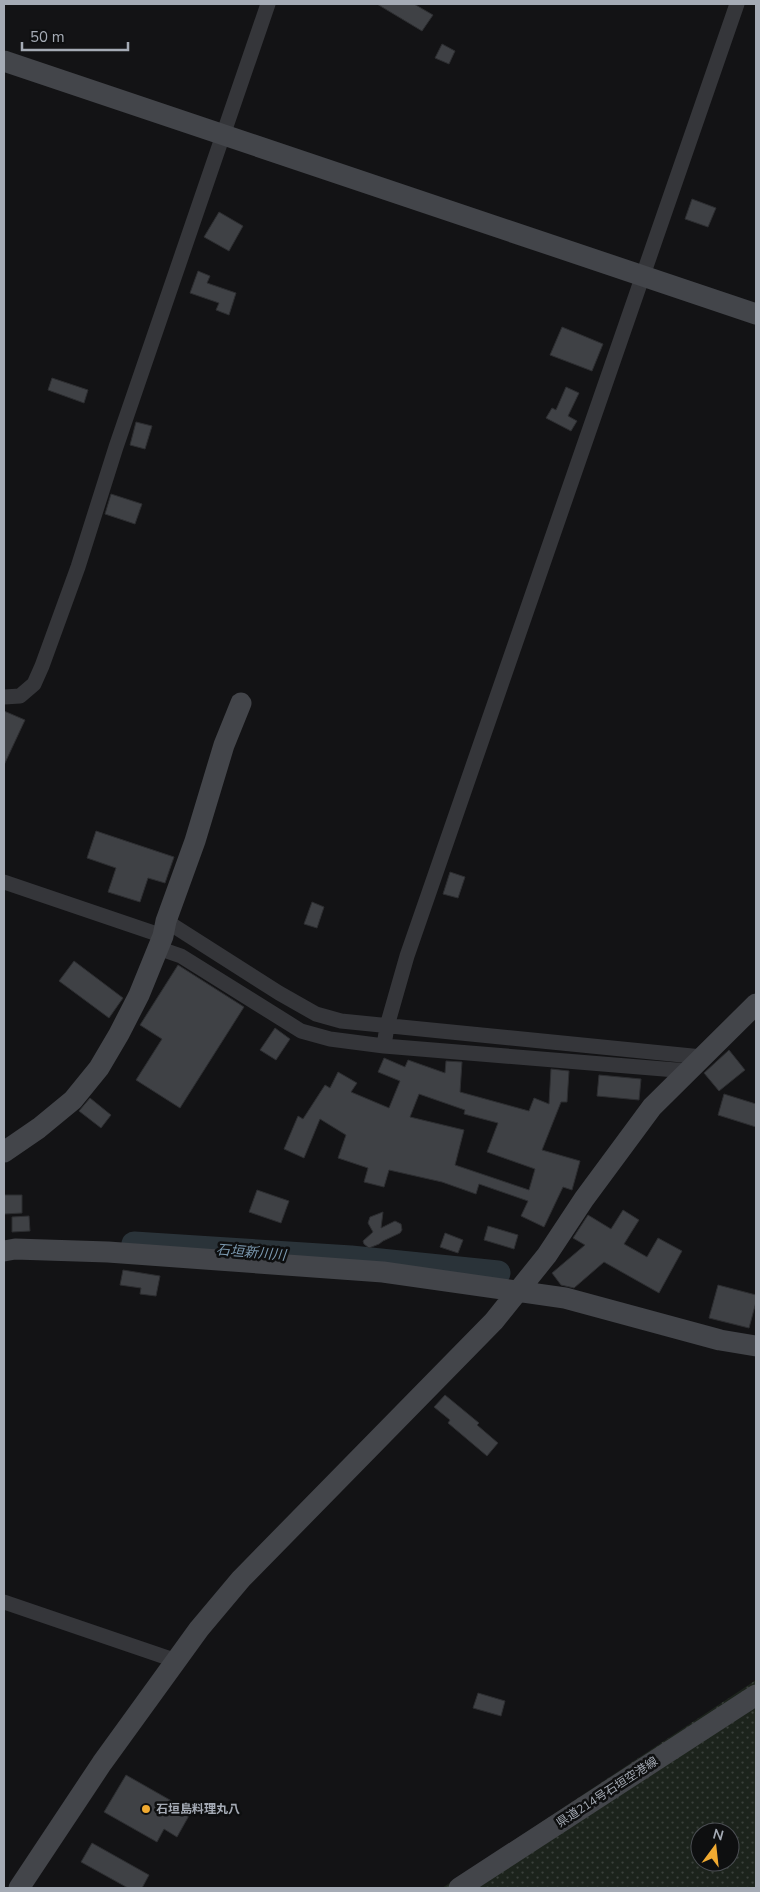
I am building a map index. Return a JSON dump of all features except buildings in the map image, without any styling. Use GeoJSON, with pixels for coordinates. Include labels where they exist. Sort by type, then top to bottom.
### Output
{"type":"FeatureCollection","features":[{"type":"Feature","properties":{"kind":"street"},"geometry":{"type":"LineString","coordinates":[[4,697],[20,696],[34,684],[42,666],[78,567],[116,447],[268,4]]}},
{"type":"Feature","properties":{"kind":"street"},"geometry":{"type":"LineString","coordinates":[[384,1046],[387,1026],[411,946],[737,4]]}},
{"type":"Feature","properties":{"kind":"street"},"geometry":{"type":"LineString","coordinates":[[4,61],[756,314]]}},
{"type":"Feature","properties":{"kind":"street"},"geometry":{"type":"LineString","coordinates":[[4,1152],[39,1128],[73,1100],[99,1068],[119,1034],[139,995],[163,935],[195,841],[224,745],[241,703]]}},
{"type":"Feature","properties":{"kind":"street"},"geometry":{"type":"LineString","coordinates":[[4,882],[163,935],[279,993],[316,1014],[341,1021],[695,1064]]}},
{"type":"Feature","properties":{"kind":"street"},"geometry":{"type":"LineString","coordinates":[[163,935],[181,956],[301,1031],[330,1039],[384,1046],[695,1064]]}},
{"type":"Feature","properties":{"kind":"street"},"geometry":{"type":"LineString","coordinates":[[19,1888],[102,1763],[199,1630],[241,1579],[494,1321],[547,1255],[584,1199],[646,1114],[756,1004]]}},
{"type":"Feature","properties":{"kind":"street"},"geometry":{"type":"LineString","coordinates":[[4,1251],[15,1249],[108,1252],[383,1272],[565,1298],[720,1340],[756,1346]]}},
{"type":"Feature","properties":{"kind":"street"},"geometry":{"type":"LineString","coordinates":[[4,1602],[177,1661]]}},
{"type":"Feature","properties":{"kind":"street","name":"県道214号石垣空港線"},"geometry":{"type":"LineString","coordinates":[[459,1888],[756,1695]]}},
{"type":"Feature","properties":{"kind":"shaded area"},"geometry":{"type":"Polygon","coordinates":[[[756,1680],[756,1888],[442,1888],[756,1680]]]}},
{"type":"Feature","properties":{"kind":"waterway","name":"石垣新川川"},"geometry":{"type":"LineString","coordinates":[[134,1244],[351,1258],[498,1273]]}},
{"type":"Feature","properties":{"kind":"place","name":"石垣島料理丸八"},"geometry":{"type":"Point","coordinates":[146,1809]}}]}
